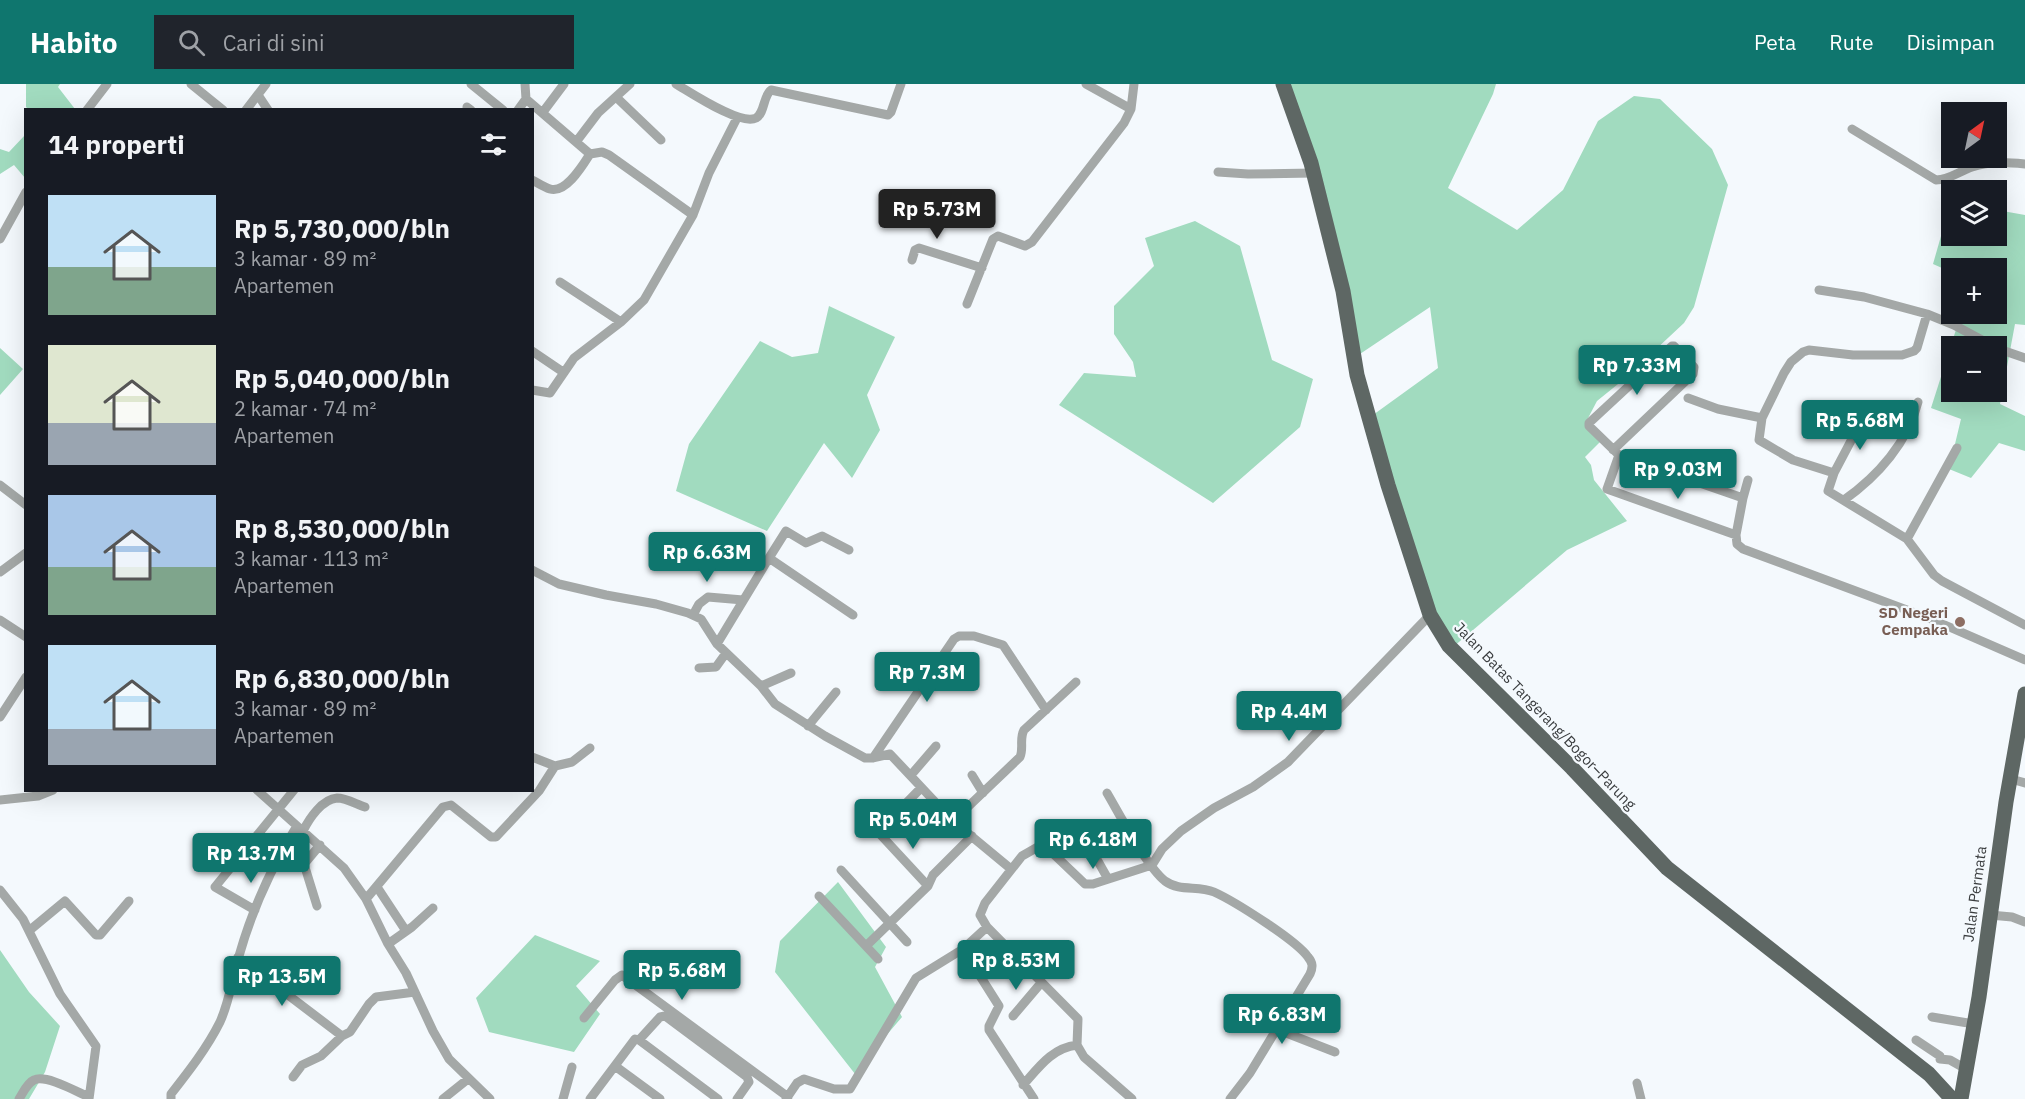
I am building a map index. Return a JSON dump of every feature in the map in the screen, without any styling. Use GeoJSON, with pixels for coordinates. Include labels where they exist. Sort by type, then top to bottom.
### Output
{"type":"FeatureCollection","features":[{"type":"Feature","properties":{"kind":"main road","name":"Jalan Batas Tangerang/Bogor–Parung"},"geometry":{"type":"LineString","coordinates":[[1283,84],[1314,173],[1343,291],[1358,375],[1388,485],[1430,615],[1449,646],[1572,768],[1667,868],[1960,1099]]}},
{"type":"Feature","properties":{"kind":"main road","name":"Jalan Permata"},"geometry":{"type":"LineString","coordinates":[[1960,1099],[1990,915],[2018,781],[2025,694]]}},
{"type":"Feature","properties":{"kind":"street"},"geometry":{"type":"LineString","coordinates":[[89,108],[107,84]]}},
{"type":"Feature","properties":{"kind":"street"},"geometry":{"type":"LineString","coordinates":[[191,84],[221,108]]}},
{"type":"Feature","properties":{"kind":"street"},"geometry":{"type":"LineString","coordinates":[[248,108],[266,84]]}},
{"type":"Feature","properties":{"kind":"street"},"geometry":{"type":"LineString","coordinates":[[471,84],[501,108]]}},
{"type":"Feature","properties":{"kind":"street"},"geometry":{"type":"LineString","coordinates":[[519,108],[526,99],[525,84]]}},
{"type":"Feature","properties":{"kind":"street"},"geometry":{"type":"LineString","coordinates":[[543,112],[564,84]]}},
{"type":"Feature","properties":{"kind":"street"},"geometry":{"type":"LineString","coordinates":[[576,142],[598,113],[630,84]]}},
{"type":"Feature","properties":{"kind":"street"},"geometry":{"type":"LineString","coordinates":[[676,84],[736,118],[756,117],[768,91],[771,90],[886,115],[891,112],[901,84]]}},
{"type":"Feature","properties":{"kind":"street"},"geometry":{"type":"LineString","coordinates":[[1086,84],[1131,109]]}},
{"type":"Feature","properties":{"kind":"street"},"geometry":{"type":"LineString","coordinates":[[966,304],[996,237],[1025,246],[1032,242],[1124,123],[1131,109],[1134,84]]}},
{"type":"Feature","properties":{"kind":"street"},"geometry":{"type":"LineString","coordinates":[[258,95],[267,108]]}},
{"type":"Feature","properties":{"kind":"street"},"geometry":{"type":"LineString","coordinates":[[616,97],[661,140]]}},
{"type":"Feature","properties":{"kind":"street"},"geometry":{"type":"LineString","coordinates":[[526,99],[590,154]]}},
{"type":"Feature","properties":{"kind":"street"},"geometry":{"type":"LineString","coordinates":[[534,390],[550,393],[563,372],[586,348],[621,322],[644,300],[693,215],[709,173],[736,118]]}},
{"type":"Feature","properties":{"kind":"street"},"geometry":{"type":"LineString","coordinates":[[1852,129],[1936,180],[1943,180],[1971,167],[1994,162],[2025,164]]}},
{"type":"Feature","properties":{"kind":"street"},"geometry":{"type":"LineString","coordinates":[[534,181],[550,189],[557,189],[573,179],[590,154],[602,152],[609,154],[693,215]]}},
{"type":"Feature","properties":{"kind":"street"},"geometry":{"type":"LineString","coordinates":[[1218,172],[1314,173]]}},
{"type":"Feature","properties":{"kind":"street"},"geometry":{"type":"LineString","coordinates":[[0,239],[24,196]]}},
{"type":"Feature","properties":{"kind":"street"},"geometry":{"type":"LineString","coordinates":[[912,260],[915,250],[919,248],[982,268]]}},
{"type":"Feature","properties":{"kind":"street"},"geometry":{"type":"LineString","coordinates":[[560,282],[621,322]]}},
{"type":"Feature","properties":{"kind":"street"},"geometry":{"type":"LineString","coordinates":[[1819,290],[1864,297],[1927,314],[1974,336]]}},
{"type":"Feature","properties":{"kind":"street"},"geometry":{"type":"LineString","coordinates":[[1834,473],[1793,460],[1759,440],[1762,418],[1791,362],[1809,350],[1902,355],[1917,348],[1927,314]]}},
{"type":"Feature","properties":{"kind":"street"},"geometry":{"type":"LineString","coordinates":[[1736,535],[1608,490],[1616,453],[1693,374],[1694,367],[1674,346],[1589,423],[1589,426],[1616,453],[1743,498]]}},
{"type":"Feature","properties":{"kind":"street"},"geometry":{"type":"LineString","coordinates":[[2007,351],[2025,357]]}},
{"type":"Feature","properties":{"kind":"street"},"geometry":{"type":"LineString","coordinates":[[534,352],[563,372]]}},
{"type":"Feature","properties":{"kind":"street"},"geometry":{"type":"LineString","coordinates":[[1688,398],[1718,409],[1762,418]]}},
{"type":"Feature","properties":{"kind":"street"},"geometry":{"type":"LineString","coordinates":[[1844,500],[1858,490],[1896,450],[1911,424],[1918,402]]}},
{"type":"Feature","properties":{"kind":"street"},"geometry":{"type":"LineString","coordinates":[[1863,418],[1834,473],[1828,491],[1907,539],[1938,578],[2025,625]]}},
{"type":"Feature","properties":{"kind":"street"},"geometry":{"type":"LineString","coordinates":[[1907,539],[1957,448]]}},
{"type":"Feature","properties":{"kind":"street"},"geometry":{"type":"LineString","coordinates":[[1748,480],[1736,535],[1737,544],[1743,549],[1930,619],[2025,660]]}},
{"type":"Feature","properties":{"kind":"street"},"geometry":{"type":"LineString","coordinates":[[0,485],[24,503]]}},
{"type":"Feature","properties":{"kind":"street"},"geometry":{"type":"LineString","coordinates":[[717,644],[786,531],[808,543],[822,536],[849,550]]}},
{"type":"Feature","properties":{"kind":"street"},"geometry":{"type":"LineString","coordinates":[[0,572],[24,554]]}},
{"type":"Feature","properties":{"kind":"street"},"geometry":{"type":"LineString","coordinates":[[769,558],[853,615]]}},
{"type":"Feature","properties":{"kind":"street"},"geometry":{"type":"LineString","coordinates":[[534,571],[558,584],[606,596],[656,604],[693,615],[705,623],[717,644],[761,686],[775,704],[808,726],[858,754],[872,758],[890,754],[953,821],[1011,869]]}},
{"type":"Feature","properties":{"kind":"street"},"geometry":{"type":"LineString","coordinates":[[693,615],[699,604],[708,597],[743,600]]}},
{"type":"Feature","properties":{"kind":"street"},"geometry":{"type":"LineString","coordinates":[[1132,1099],[1084,1057],[1077,1045],[1078,1019],[987,927],[980,915],[981,910],[1023,856],[1043,844],[1085,884],[1093,884],[1152,865],[1162,849],[1181,831],[1214,808],[1253,787],[1288,762],[1430,615]]}},
{"type":"Feature","properties":{"kind":"street"},"geometry":{"type":"LineString","coordinates":[[0,620],[24,636]]}},
{"type":"Feature","properties":{"kind":"street"},"geometry":{"type":"LineString","coordinates":[[872,758],[954,639],[959,636],[983,637],[1003,645],[1046,710]]}},
{"type":"Feature","properties":{"kind":"street"},"geometry":{"type":"LineString","coordinates":[[699,668],[716,667],[726,653]]}},
{"type":"Feature","properties":{"kind":"street"},"geometry":{"type":"LineString","coordinates":[[761,686],[790,673]]}},
{"type":"Feature","properties":{"kind":"street"},"geometry":{"type":"LineString","coordinates":[[0,717],[24,680]]}},
{"type":"Feature","properties":{"kind":"street"},"geometry":{"type":"LineString","coordinates":[[953,821],[1020,757],[1022,733],[1076,682]]}},
{"type":"Feature","properties":{"kind":"street"},"geometry":{"type":"LineString","coordinates":[[808,726],[836,692]]}},
{"type":"Feature","properties":{"kind":"street"},"geometry":{"type":"LineString","coordinates":[[911,775],[936,746]]}},
{"type":"Feature","properties":{"kind":"street"},"geometry":{"type":"LineString","coordinates":[[534,758],[555,766],[572,762],[590,748]]}},
{"type":"Feature","properties":{"kind":"street"},"geometry":{"type":"LineString","coordinates":[[366,899],[443,807],[452,805],[491,837],[496,837],[539,791],[555,766]]}},
{"type":"Feature","properties":{"kind":"street"},"geometry":{"type":"LineString","coordinates":[[972,775],[982,793]]}},
{"type":"Feature","properties":{"kind":"street"},"geometry":{"type":"LineString","coordinates":[[921,789],[879,832],[928,886]]}},
{"type":"Feature","properties":{"kind":"street"},"geometry":{"type":"LineString","coordinates":[[0,800],[38,796],[48,792]]}},
{"type":"Feature","properties":{"kind":"street"},"geometry":{"type":"LineString","coordinates":[[259,792],[344,868],[366,899],[449,1059],[490,1099]]}},
{"type":"Feature","properties":{"kind":"street"},"geometry":{"type":"LineString","coordinates":[[255,910],[214,887],[292,792]]}},
{"type":"Feature","properties":{"kind":"street"},"geometry":{"type":"LineString","coordinates":[[1107,793],[1159,876],[1175,886],[1210,891],[1235,903],[1308,956],[1312,966],[1311,970],[1250,1073],[1230,1099]]}},
{"type":"Feature","properties":{"kind":"street"},"geometry":{"type":"LineString","coordinates":[[171,1099],[171,1094],[194,1065],[219,1023],[233,985],[238,957],[276,860],[300,829],[329,800],[341,799],[365,807]]}},
{"type":"Feature","properties":{"kind":"street"},"geometry":{"type":"LineString","coordinates":[[866,946],[928,886],[933,875],[972,836]]}},
{"type":"Feature","properties":{"kind":"street"},"geometry":{"type":"LineString","coordinates":[[317,906],[304,864],[320,845]]}},
{"type":"Feature","properties":{"kind":"street"},"geometry":{"type":"LineString","coordinates":[[1090,847],[1108,879]]}},
{"type":"Feature","properties":{"kind":"street"},"geometry":{"type":"LineString","coordinates":[[841,870],[907,942]]}},
{"type":"Feature","properties":{"kind":"street"},"geometry":{"type":"LineString","coordinates":[[377,887],[406,931]]}},
{"type":"Feature","properties":{"kind":"street"},"geometry":{"type":"LineString","coordinates":[[0,890],[30,930],[55,986],[96,1046],[89,1098],[55,1082],[37,1078],[32,1080],[19,1099]]}},
{"type":"Feature","properties":{"kind":"street"},"geometry":{"type":"LineString","coordinates":[[819,896],[878,959]]}},
{"type":"Feature","properties":{"kind":"street"},"geometry":{"type":"LineString","coordinates":[[30,930],[65,901],[96,935],[100,935],[129,901]]}},
{"type":"Feature","properties":{"kind":"street"},"geometry":{"type":"LineString","coordinates":[[388,944],[433,908]]}},
{"type":"Feature","properties":{"kind":"street"},"geometry":{"type":"LineString","coordinates":[[1990,915],[2012,917],[2025,922]]}},
{"type":"Feature","properties":{"kind":"street"},"geometry":{"type":"LineString","coordinates":[[584,1018],[615,980],[622,975],[787,1098],[797,1083],[804,1079],[834,1089],[850,1089],[916,978],[963,949],[987,927]]}},
{"type":"Feature","properties":{"kind":"street"},"geometry":{"type":"LineString","coordinates":[[963,949],[999,1007],[988,1030],[1033,1099]]}},
{"type":"Feature","properties":{"kind":"street"},"geometry":{"type":"LineString","coordinates":[[238,957],[342,1036]]}},
{"type":"Feature","properties":{"kind":"street"},"geometry":{"type":"LineString","coordinates":[[982,978],[997,968]]}},
{"type":"Feature","properties":{"kind":"street"},"geometry":{"type":"LineString","coordinates":[[1013,1016],[1041,983]]}},
{"type":"Feature","properties":{"kind":"street"},"geometry":{"type":"LineString","coordinates":[[293,1077],[302,1065],[321,1056],[342,1036],[350,1032],[376,997],[415,992]]}},
{"type":"Feature","properties":{"kind":"street"},"geometry":{"type":"LineString","coordinates":[[596,1097],[635,1039],[639,1040],[660,1017],[665,1016],[747,1077],[749,1082],[737,1099]]}},
{"type":"Feature","properties":{"kind":"street"},"geometry":{"type":"LineString","coordinates":[[1932,1017],[1974,1024]]}},
{"type":"Feature","properties":{"kind":"street"},"geometry":{"type":"LineString","coordinates":[[1276,1029],[1335,1052]]}},
{"type":"Feature","properties":{"kind":"street"},"geometry":{"type":"LineString","coordinates":[[639,1040],[718,1099]]}},
{"type":"Feature","properties":{"kind":"street"},"geometry":{"type":"LineString","coordinates":[[1916,1040],[1940,1056],[1940,1059]]}},
{"type":"Feature","properties":{"kind":"street"},"geometry":{"type":"LineString","coordinates":[[1023,1085],[1058,1049],[1077,1045]]}},
{"type":"Feature","properties":{"kind":"street"},"geometry":{"type":"LineString","coordinates":[[1929,1074],[1940,1059]]}},
{"type":"Feature","properties":{"kind":"street"},"geometry":{"type":"LineString","coordinates":[[1940,1059],[1950,1060],[1966,1069]]}},
{"type":"Feature","properties":{"kind":"street"},"geometry":{"type":"LineString","coordinates":[[615,1066],[660,1099]]}},
{"type":"Feature","properties":{"kind":"street"},"geometry":{"type":"LineString","coordinates":[[562,1099],[572,1067]]}},
{"type":"Feature","properties":{"kind":"street"},"geometry":{"type":"LineString","coordinates":[[443,1099],[468,1079]]}},
{"type":"Feature","properties":{"kind":"street"},"geometry":{"type":"LineString","coordinates":[[1637,1083],[1641,1099]]}},
{"type":"Feature","properties":{"kind":"green space"},"geometry":{"type":"Polygon","coordinates":[[[26,84],[60,84],[58,87],[74,108],[27,108],[26,84]]]}},
{"type":"Feature","properties":{"kind":"green space"},"geometry":{"type":"Polygon","coordinates":[[[1282,84],[1496,84],[1448,188],[1517,230],[1563,190],[1598,121],[1634,96],[1660,99],[1712,149],[1728,185],[1694,307],[1684,323],[1597,401],[1586,422],[1602,440],[1585,457],[1591,465],[1594,480],[1627,521],[1567,550],[1446,653],[1366,420],[1438,368],[1430,307],[1357,356],[1282,84]]]}},
{"type":"Feature","properties":{"kind":"green space"},"geometry":{"type":"Polygon","coordinates":[[[24,136],[24,177],[14,165],[0,174],[0,149],[9,152],[24,136]]]}},
{"type":"Feature","properties":{"kind":"green space"},"geometry":{"type":"Polygon","coordinates":[[[2007,212],[2025,215],[2025,325],[2015,324],[2007,367],[2007,336],[1954,336],[1958,324],[2007,324],[2007,258],[1941,258],[1941,268],[1933,264],[1941,236],[1941,246],[2007,246],[2007,212]]]}},
{"type":"Feature","properties":{"kind":"green space"},"geometry":{"type":"Polygon","coordinates":[[[1195,221],[1240,246],[1272,360],[1313,379],[1300,427],[1213,503],[1059,405],[1084,373],[1136,377],[1133,362],[1114,334],[1114,306],[1154,266],[1145,238],[1195,221]]]}},
{"type":"Feature","properties":{"kind":"green space"},"geometry":{"type":"Polygon","coordinates":[[[829,306],[895,337],[867,395],[880,430],[852,478],[824,443],[767,531],[676,491],[689,444],[760,341],[792,357],[818,353],[829,306]]]}},
{"type":"Feature","properties":{"kind":"green space"},"geometry":{"type":"Polygon","coordinates":[[[0,348],[23,369],[0,395],[0,348]]]}},
{"type":"Feature","properties":{"kind":"green space"},"geometry":{"type":"Polygon","coordinates":[[[1941,377],[1941,402],[2000,402],[2000,404],[2025,416],[2025,451],[1999,443],[1971,478],[1949,469],[1961,419],[1931,408],[1941,377]]]}},
{"type":"Feature","properties":{"kind":"green space"},"geometry":{"type":"Polygon","coordinates":[[[838,882],[886,947],[875,967],[902,1017],[879,1044],[859,1079],[775,972],[780,941],[838,882]]]}},
{"type":"Feature","properties":{"kind":"green space"},"geometry":{"type":"Polygon","coordinates":[[[535,935],[600,961],[576,986],[600,1014],[574,1052],[489,1032],[476,998],[535,935]]]}},
{"type":"Feature","properties":{"kind":"green space"},"geometry":{"type":"Polygon","coordinates":[[[0,950],[29,992],[60,1026],[45,1072],[29,1099],[0,1099],[0,950]]]}},
{"type":"Feature","properties":{"kind":"place","name":"SD Negeri Cempaka"},"geometry":{"type":"Point","coordinates":[1960,622]}}]}
